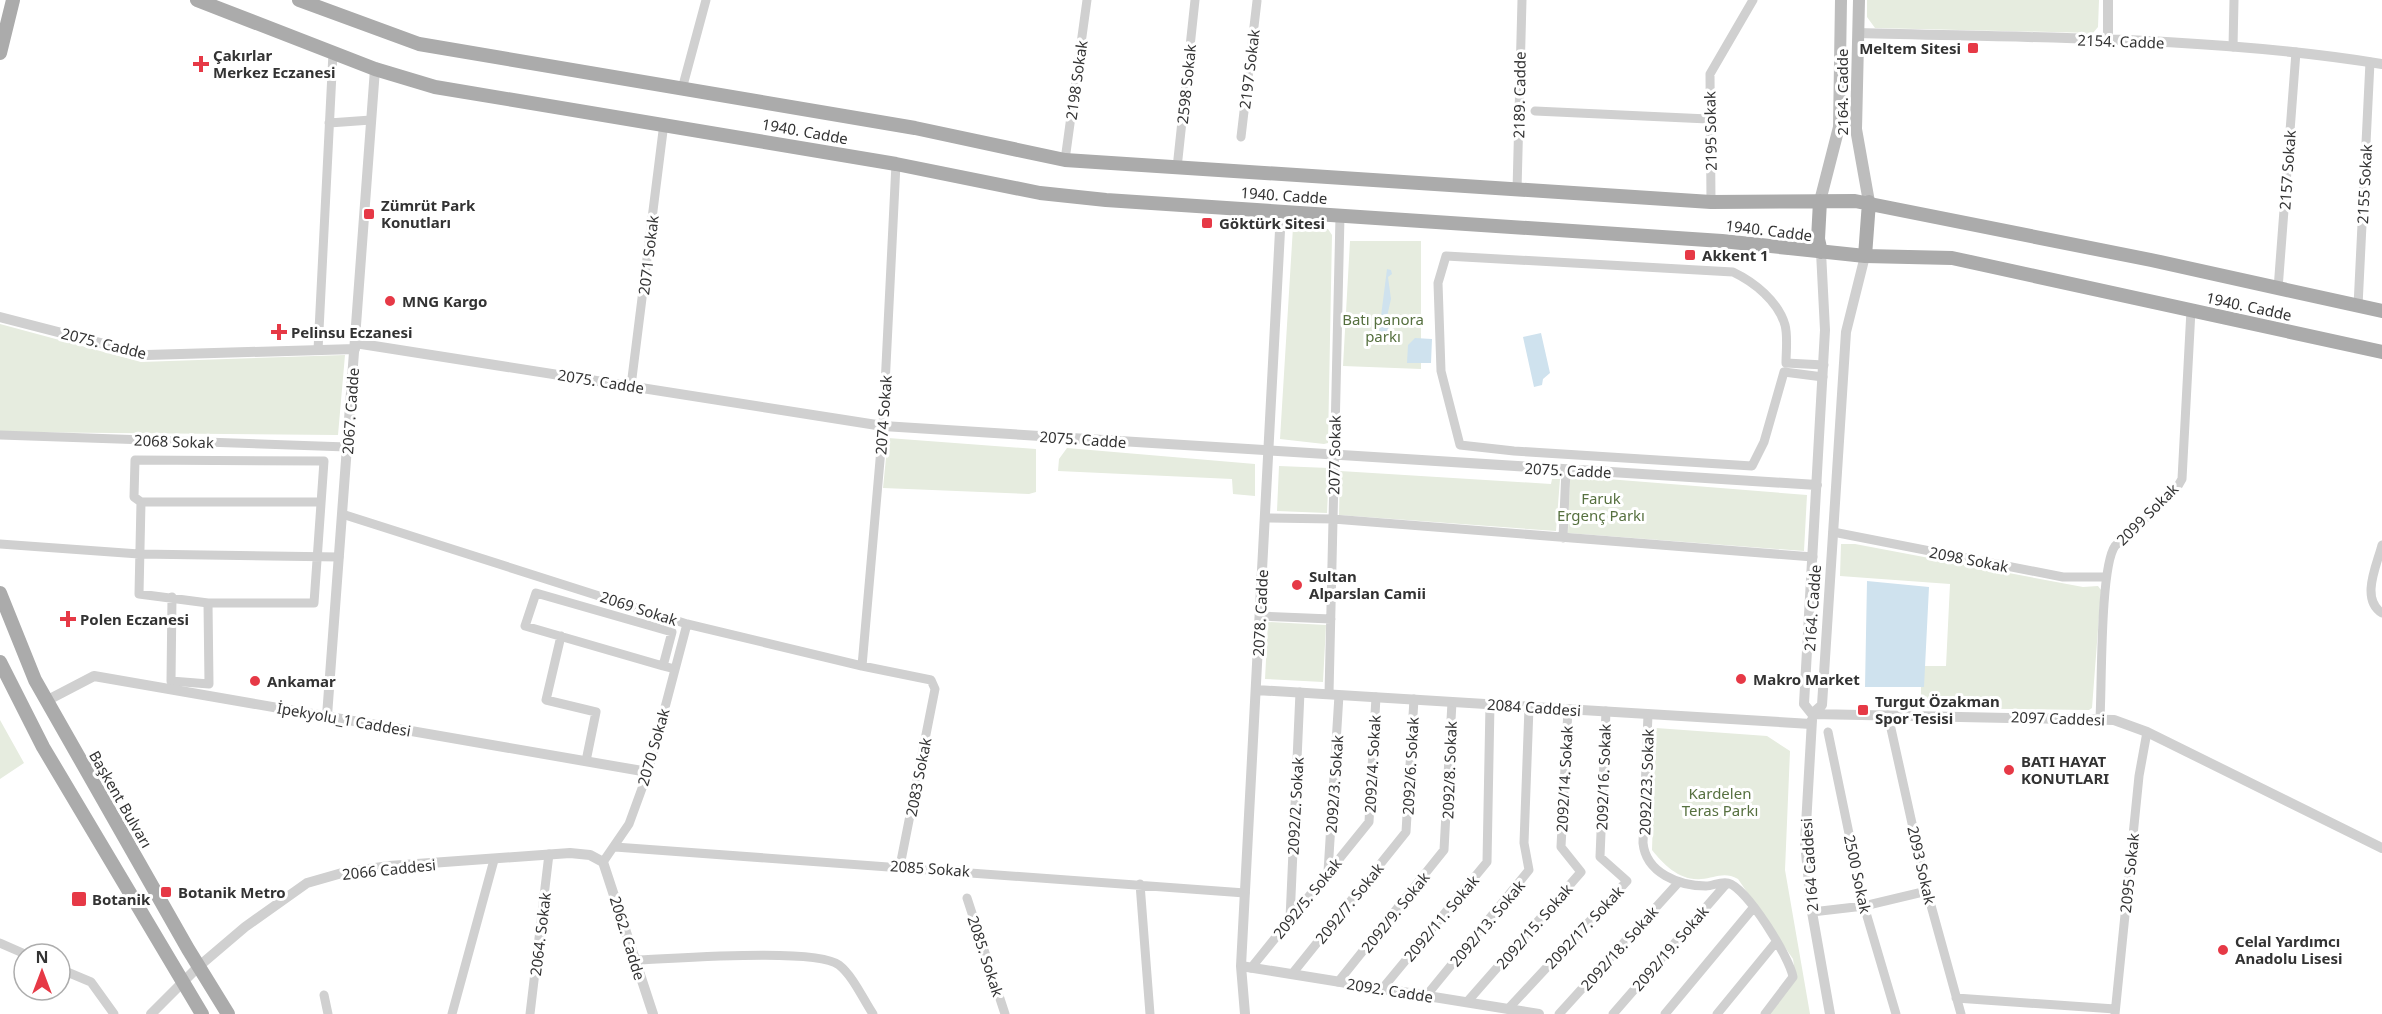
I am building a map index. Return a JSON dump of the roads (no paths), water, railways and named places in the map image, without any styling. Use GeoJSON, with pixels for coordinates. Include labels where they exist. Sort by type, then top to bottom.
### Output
{"type":"FeatureCollection","features":[{"type":"Feature","properties":{"kind":"main road"},"geometry":{"type":"LineString","coordinates":[[0,53],[13,0]]}},
{"type":"Feature","properties":{"kind":"main road","name":"1940. Cadde"},"geometry":{"type":"LineString","coordinates":[[197,0],[375,69],[435,87],[664,123],[1072,198],[1722,241],[1865,256],[1952,258],[2382,352]]}},
{"type":"Feature","properties":{"kind":"main road","name":"1940. Cadde"},"geometry":{"type":"LineString","coordinates":[[299,0],[419,44],[915,128],[1065,160],[1711,202],[1869,202],[2382,311]]}},
{"type":"Feature","properties":{"kind":"main road","name":"2164. Cadde"},"geometry":{"type":"LineString","coordinates":[[1821,252],[1818,239],[1820,201],[1839,127],[1841,0]]}},
{"type":"Feature","properties":{"kind":"main road","name":"2164. Cadde"},"geometry":{"type":"LineString","coordinates":[[1859,0],[1856,129],[1869,202],[1865,256]]}},
{"type":"Feature","properties":{"kind":"main road","name":"Başkent Bulvarı"},"geometry":{"type":"LineString","coordinates":[[0,593],[17,640],[46,700],[198,967],[228,1014]]}},
{"type":"Feature","properties":{"kind":"main road"},"geometry":{"type":"LineString","coordinates":[[0,662],[43,747],[202,1014]]}},
{"type":"Feature","properties":{"kind":"street"},"geometry":{"type":"LineString","coordinates":[[682,89],[706,0]]}},
{"type":"Feature","properties":{"kind":"street","name":"2198 Sokak"},"geometry":{"type":"LineString","coordinates":[[1065,160],[1087,0]]}},
{"type":"Feature","properties":{"kind":"street","name":"2598 Sokak"},"geometry":{"type":"LineString","coordinates":[[1177,168],[1194,0]]}},
{"type":"Feature","properties":{"kind":"street","name":"2197 Sokak"},"geometry":{"type":"LineString","coordinates":[[1241,137],[1256,0]]}},
{"type":"Feature","properties":{"kind":"street","name":"2189. Cadde"},"geometry":{"type":"LineString","coordinates":[[1517,190],[1522,0]]}},
{"type":"Feature","properties":{"kind":"street","name":"2195 Sokak"},"geometry":{"type":"LineString","coordinates":[[1711,202],[1708,119],[1710,74],[1753,0]]}},
{"type":"Feature","properties":{"kind":"street"},"geometry":{"type":"LineString","coordinates":[[2108,0],[2108,41]]}},
{"type":"Feature","properties":{"kind":"street"},"geometry":{"type":"LineString","coordinates":[[2233,47],[2234,0]]}},
{"type":"Feature","properties":{"kind":"street","name":"2154. Cadde"},"geometry":{"type":"LineString","coordinates":[[1858,33],[2233,47],[2296,52],[2376,63]]}},
{"type":"Feature","properties":{"kind":"street","name":"2157 Sokak"},"geometry":{"type":"LineString","coordinates":[[2278,289],[2296,52]]}},
{"type":"Feature","properties":{"kind":"street"},"geometry":{"type":"LineString","coordinates":[[318,350],[333,53]]}},
{"type":"Feature","properties":{"kind":"street","name":"2155 Sokak"},"geometry":{"type":"LineString","coordinates":[[2358,306],[2376,63]]}},
{"type":"Feature","properties":{"kind":"street","name":"2067. Cadde"},"geometry":{"type":"LineString","coordinates":[[327,716],[375,69]]}},
{"type":"Feature","properties":{"kind":"street"},"geometry":{"type":"LineString","coordinates":[[1535,111],[1708,119]]}},
{"type":"Feature","properties":{"kind":"street"},"geometry":{"type":"LineString","coordinates":[[329,123],[371,120]]}},
{"type":"Feature","properties":{"kind":"street","name":"2071 Sokak"},"geometry":{"type":"LineString","coordinates":[[631,386],[664,123]]}},
{"type":"Feature","properties":{"kind":"street","name":"2074 Sokak"},"geometry":{"type":"LineString","coordinates":[[862,666],[883,426],[896,164]]}},
{"type":"Feature","properties":{"kind":"street","name":"2078. Cadde"},"geometry":{"type":"LineString","coordinates":[[1245,1014],[1245,893],[1281,212]]}},
{"type":"Feature","properties":{"kind":"street","name":"2077 Sokak"},"geometry":{"type":"LineString","coordinates":[[1334,694],[1330,619],[1340,216]]}},
{"type":"Feature","properties":{"kind":"street","name":"2164. Cadde"},"geometry":{"type":"LineString","coordinates":[[1821,252],[1825,307],[1824,371],[1804,704],[1812,719],[1822,705],[1846,332],[1865,256]]}},
{"type":"Feature","properties":{"kind":"street"},"geometry":{"type":"LineString","coordinates":[[1446,256],[1733,272],[1750,280],[1776,307],[1785,326],[1785,368],[1764,442],[1752,466],[1514,451],[1460,445],[1441,371],[1438,283],[1446,256]]}},
{"type":"Feature","properties":{"kind":"street","name":"2099 Sokak"},"geometry":{"type":"LineString","coordinates":[[2100,718],[2106,577],[2113,549],[2175,491],[2181,478],[2191,310]]}},
{"type":"Feature","properties":{"kind":"street","name":"2075. Cadde"},"geometry":{"type":"LineString","coordinates":[[0,317],[147,355],[318,350],[355,346],[883,426],[1817,485]]}},
{"type":"Feature","properties":{"kind":"street"},"geometry":{"type":"LineString","coordinates":[[1785,368],[1824,371]]}},
{"type":"Feature","properties":{"kind":"street","name":"2068 Sokak"},"geometry":{"type":"LineString","coordinates":[[0,435],[347,447]]}},
{"type":"Feature","properties":{"kind":"street"},"geometry":{"type":"LineString","coordinates":[[141,502],[139,594],[208,603],[314,603],[324,460],[135,460],[134,497],[141,502],[321,502]]}},
{"type":"Feature","properties":{"kind":"street"},"geometry":{"type":"LineString","coordinates":[[1563,537],[1566,470]]}},
{"type":"Feature","properties":{"kind":"street","name":"2069 Sokak"},"geometry":{"type":"LineString","coordinates":[[342,514],[687,624],[862,666],[932,680],[935,689]]}},
{"type":"Feature","properties":{"kind":"street"},"geometry":{"type":"LineString","coordinates":[[1265,518],[1333,519],[1812,557]]}},
{"type":"Feature","properties":{"kind":"street","name":"2098 Sokak"},"geometry":{"type":"LineString","coordinates":[[1833,532],[2063,578],[2106,577]]}},
{"type":"Feature","properties":{"kind":"street"},"geometry":{"type":"LineString","coordinates":[[0,544],[139,554],[339,557]]}},
{"type":"Feature","properties":{"kind":"street"},"geometry":{"type":"LineString","coordinates":[[2382,545],[2370,592],[2372,603],[2382,613]]}},
{"type":"Feature","properties":{"kind":"street"},"geometry":{"type":"LineString","coordinates":[[663,666],[672,632],[536,593],[525,626],[663,666],[675,669]]}},
{"type":"Feature","properties":{"kind":"street"},"geometry":{"type":"LineString","coordinates":[[172,597],[171,681],[209,684],[208,603]]}},
{"type":"Feature","properties":{"kind":"street"},"geometry":{"type":"LineString","coordinates":[[1260,616],[1330,619]]}},
{"type":"Feature","properties":{"kind":"street","name":"2070 Sokak"},"geometry":{"type":"LineString","coordinates":[[603,862],[629,824],[648,772],[687,624]]}},
{"type":"Feature","properties":{"kind":"street"},"geometry":{"type":"LineString","coordinates":[[561,636],[546,700],[596,712],[586,761]]}},
{"type":"Feature","properties":{"kind":"street","name":"İpekyolu_1 Caddesi"},"geometry":{"type":"LineString","coordinates":[[46,700],[94,676],[648,772]]}},
{"type":"Feature","properties":{"kind":"street","name":"2083 Sokak"},"geometry":{"type":"LineString","coordinates":[[900,866],[935,689]]}},
{"type":"Feature","properties":{"kind":"street","name":"2084 Caddesi"},"geometry":{"type":"LineString","coordinates":[[1256,690],[1648,714],[1812,719]]}},
{"type":"Feature","properties":{"kind":"street","name":"2092/2. Sokak"},"geometry":{"type":"LineString","coordinates":[[1290,919],[1300,692]]}},
{"type":"Feature","properties":{"kind":"street","name":"2092/3. Sokak"},"geometry":{"type":"LineString","coordinates":[[1328,873],[1334,694]]}},
{"type":"Feature","properties":{"kind":"street","name":"2092/4. Sokak"},"geometry":{"type":"LineString","coordinates":[[1364,829],[1371,815],[1376,697]]}},
{"type":"Feature","properties":{"kind":"street","name":"2092/6. Sokak"},"geometry":{"type":"LineString","coordinates":[[1406,832],[1414,699]]}},
{"type":"Feature","properties":{"kind":"street","name":"2092/8. Sokak"},"geometry":{"type":"LineString","coordinates":[[1446,839],[1452,702]]}},
{"type":"Feature","properties":{"kind":"street","name":"2092/11. Sokak"},"geometry":{"type":"LineString","coordinates":[[1382,989],[1486,864],[1490,704]]}},
{"type":"Feature","properties":{"kind":"street","name":"2092/13. Sokak"},"geometry":{"type":"LineString","coordinates":[[1426,996],[1527,875],[1529,864],[1524,843],[1529,706]]}},
{"type":"Feature","properties":{"kind":"street","name":"2092/14. Sokak"},"geometry":{"type":"LineString","coordinates":[[1562,850],[1568,709]]}},
{"type":"Feature","properties":{"kind":"street","name":"2092/16. Sokak"},"geometry":{"type":"LineString","coordinates":[[1601,843],[1606,711]]}},
{"type":"Feature","properties":{"kind":"street","name":"2092/23. Sokak"},"geometry":{"type":"LineString","coordinates":[[1648,714],[1644,849],[1654,866],[1678,883]]}},
{"type":"Feature","properties":{"kind":"street","name":"2097 Caddesi"},"geometry":{"type":"LineString","coordinates":[[1812,719],[1888,715],[2100,718],[2124,722],[2382,848]]}},
{"type":"Feature","properties":{"kind":"street","name":"2093 Sokak"},"geometry":{"type":"LineString","coordinates":[[1888,715],[1927,891],[1960,1014]]}},
{"type":"Feature","properties":{"kind":"street","name":"2164 Caddesi"},"geometry":{"type":"LineString","coordinates":[[1812,719],[1805,843],[1812,912],[1830,1014]]}},
{"type":"Feature","properties":{"kind":"street","name":"2500 Sokak"},"geometry":{"type":"LineString","coordinates":[[1827,732],[1864,906],[1896,1014]]}},
{"type":"Feature","properties":{"kind":"street","name":"2095 Sokak"},"geometry":{"type":"LineString","coordinates":[[2115,1012],[2139,776],[2147,732]]}},
{"type":"Feature","properties":{"kind":"street","name":"2092/5. Sokak"},"geometry":{"type":"LineString","coordinates":[[1246,967],[1290,919],[1364,829]]}},
{"type":"Feature","properties":{"kind":"street","name":"2092/7. Sokak"},"geometry":{"type":"LineString","coordinates":[[1292,974],[1406,832]]}},
{"type":"Feature","properties":{"kind":"street","name":"2092/9. Sokak"},"geometry":{"type":"LineString","coordinates":[[1338,982],[1443,853],[1446,839]]}},
{"type":"Feature","properties":{"kind":"street","name":"2092/17. Sokak"},"geometry":{"type":"LineString","coordinates":[[1508,1009],[1627,881],[1600,857],[1601,843]]}},
{"type":"Feature","properties":{"kind":"street","name":"2085 Sokak"},"geometry":{"type":"LineString","coordinates":[[615,847],[900,866],[1245,893]]}},
{"type":"Feature","properties":{"kind":"street","name":"2092/15. Sokak"},"geometry":{"type":"LineString","coordinates":[[1467,1002],[1581,872],[1562,850]]}},
{"type":"Feature","properties":{"kind":"street","name":"2066 Caddesi"},"geometry":{"type":"LineString","coordinates":[[151,1014],[198,967],[262,915],[307,883],[323,877],[389,866],[494,860],[549,854],[578,853],[590,855],[603,862]]}},
{"type":"Feature","properties":{"kind":"street","name":"2064. Sokak"},"geometry":{"type":"LineString","coordinates":[[530,1014],[549,854]]}},
{"type":"Feature","properties":{"kind":"street"},"geometry":{"type":"LineString","coordinates":[[452,1014],[494,860]]}},
{"type":"Feature","properties":{"kind":"street","name":"2062. Cadde"},"geometry":{"type":"LineString","coordinates":[[603,862],[653,1014]]}},
{"type":"Feature","properties":{"kind":"street"},"geometry":{"type":"LineString","coordinates":[[1678,883],[1707,886],[1727,883],[1754,907],[1776,942],[1793,977],[1765,1014]]}},
{"type":"Feature","properties":{"kind":"street","name":"2092/18. Sokak"},"geometry":{"type":"LineString","coordinates":[[1559,1014],[1678,883]]}},
{"type":"Feature","properties":{"kind":"street","name":"2092/19. Sokak"},"geometry":{"type":"LineString","coordinates":[[1613,1014],[1727,883]]}},
{"type":"Feature","properties":{"kind":"street"},"geometry":{"type":"LineString","coordinates":[[1140,884],[1150,1014]]}},
{"type":"Feature","properties":{"kind":"street"},"geometry":{"type":"LineString","coordinates":[[1812,912],[1864,906],[1927,891]]}},
{"type":"Feature","properties":{"kind":"street","name":"2085. Sokak"},"geometry":{"type":"LineString","coordinates":[[967,898],[1005,1014]]}},
{"type":"Feature","properties":{"kind":"street"},"geometry":{"type":"LineString","coordinates":[[1665,1014],[1754,907]]}},
{"type":"Feature","properties":{"kind":"street"},"geometry":{"type":"LineString","coordinates":[[1717,1014],[1776,942]]}},
{"type":"Feature","properties":{"kind":"street"},"geometry":{"type":"LineString","coordinates":[[634,960],[785,956],[821,958],[839,965],[873,1014]]}},
{"type":"Feature","properties":{"kind":"street","name":"2092. Cadde"},"geometry":{"type":"LineString","coordinates":[[1246,967],[1539,1014]]}},
{"type":"Feature","properties":{"kind":"street"},"geometry":{"type":"LineString","coordinates":[[72,974],[91,982],[114,1014]]}},
{"type":"Feature","properties":{"kind":"street"},"geometry":{"type":"LineString","coordinates":[[324,995],[328,1014]]}},
{"type":"Feature","properties":{"kind":"street"},"geometry":{"type":"LineString","coordinates":[[1956,998],[2115,1012]]}},
{"type":"Feature","properties":{"kind":"water"},"geometry":{"type":"Polygon","coordinates":[[[1387,269],[1391,270],[1392,274],[1388,277],[1391,299],[1386,321],[1391,329],[1389,333],[1382,335],[1379,332],[1387,269]]]}},
{"type":"Feature","properties":{"kind":"water"},"geometry":{"type":"Polygon","coordinates":[[[1541,333],[1550,373],[1543,379],[1542,385],[1534,387],[1523,337],[1541,333]]]}},
{"type":"Feature","properties":{"kind":"water"},"geometry":{"type":"Polygon","coordinates":[[[1415,338],[1432,339],[1431,363],[1407,363],[1408,345],[1415,338]]]}},
{"type":"Feature","properties":{"kind":"water"},"geometry":{"type":"Polygon","coordinates":[[[1867,581],[1929,587],[1924,687],[1865,687],[1867,581]]]}},
{"type":"Feature","properties":{"kind":"place","name":"Meltem Sitesi"},"geometry":{"type":"Point","coordinates":[1973,48]}},
{"type":"Feature","properties":{"kind":"place","name":"Çakırlar Merkez Eczanesi"},"geometry":{"type":"Point","coordinates":[201,64]}},
{"type":"Feature","properties":{"kind":"place","name":"Zümrüt Park Konutları"},"geometry":{"type":"Point","coordinates":[369,214]}},
{"type":"Feature","properties":{"kind":"place","name":"Göktürk Sitesi"},"geometry":{"type":"Point","coordinates":[1207,223]}},
{"type":"Feature","properties":{"kind":"place","name":"Akkent 1"},"geometry":{"type":"Point","coordinates":[1690,255]}},
{"type":"Feature","properties":{"kind":"place","name":"MNG Kargo"},"geometry":{"type":"Point","coordinates":[390,301]}},
{"type":"Feature","properties":{"kind":"place","name":"Pelinsu Eczanesi"},"geometry":{"type":"Point","coordinates":[279,332]}},
{"type":"Feature","properties":{"kind":"place","name":"Sultan Alparslan Camii"},"geometry":{"type":"Point","coordinates":[1297,585]}},
{"type":"Feature","properties":{"kind":"place","name":"Polen Eczanesi"},"geometry":{"type":"Point","coordinates":[68,619]}},
{"type":"Feature","properties":{"kind":"place","name":"Makro Market"},"geometry":{"type":"Point","coordinates":[1741,679]}},
{"type":"Feature","properties":{"kind":"place","name":"Ankamar"},"geometry":{"type":"Point","coordinates":[255,681]}},
{"type":"Feature","properties":{"kind":"place","name":"Turgut Özakman Spor Tesisi"},"geometry":{"type":"Point","coordinates":[1863,710]}},
{"type":"Feature","properties":{"kind":"place","name":"BATI HAYAT KONUTLARI"},"geometry":{"type":"Point","coordinates":[2009,770]}},
{"type":"Feature","properties":{"kind":"place","name":"Botanik Metro"},"geometry":{"type":"Point","coordinates":[166,892]}},
{"type":"Feature","properties":{"kind":"place","name":"Botanik"},"geometry":{"type":"Point","coordinates":[79,899]}},
{"type":"Feature","properties":{"kind":"place","name":"Celal Yardımcı Anadolu Lisesi"},"geometry":{"type":"Point","coordinates":[2223,950]}},
{"type":"Feature","properties":{"kind":"park label","name":"Batı panora parkı"},"geometry":{"type":"Point","coordinates":[1383,328]}},
{"type":"Feature","properties":{"kind":"park label","name":"Faruk Ergenç Parkı"},"geometry":{"type":"Point","coordinates":[1601,506]}},
{"type":"Feature","properties":{"kind":"park label","name":"Kardelen Teras Parkı"},"geometry":{"type":"Point","coordinates":[1720,802]}}]}
